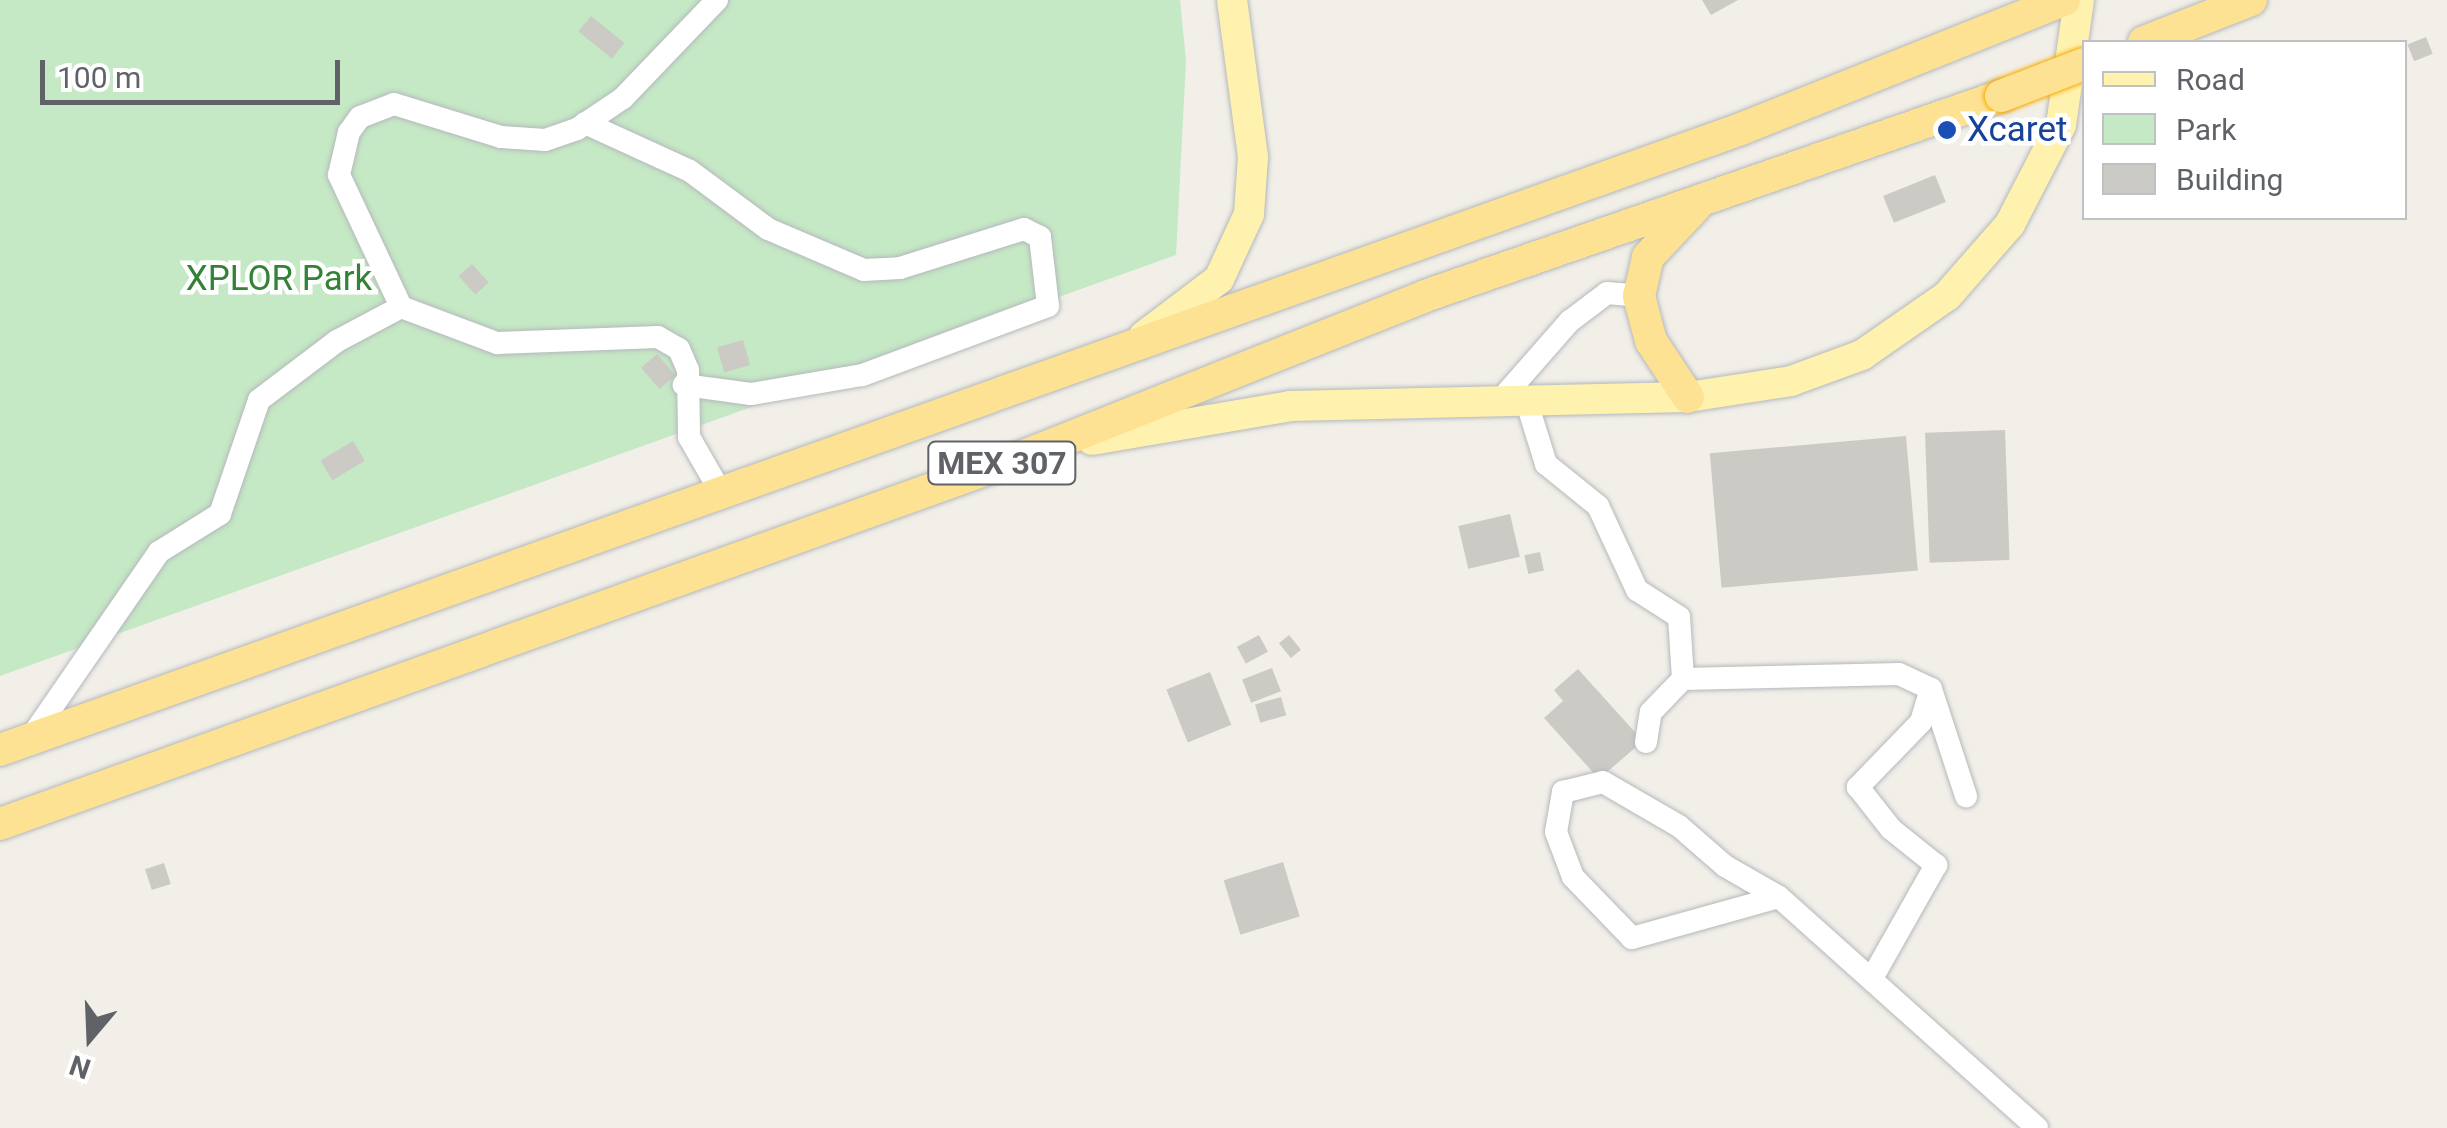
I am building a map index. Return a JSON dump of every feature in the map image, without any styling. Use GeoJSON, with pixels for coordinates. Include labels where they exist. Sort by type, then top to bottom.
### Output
{"type":"FeatureCollection","features":[{"type":"Feature","properties":{"kind":"highway","name":"MEX 307"},"geometry":{"type":"LineString","coordinates":[[15,744],[1142,337],[1741,129],[1980,30],[2064,0]]}},
{"type":"Feature","properties":{"kind":"highway"},"geometry":{"type":"LineString","coordinates":[[2152,40],[2251,0]]}},
{"type":"Feature","properties":{"kind":"highway","name":"MEX 307"},"geometry":{"type":"LineString","coordinates":[[0,824],[1026,455],[1424,296],[2082,65]]}},
{"type":"Feature","properties":{"kind":"highway"},"geometry":{"type":"LineString","coordinates":[[1688,398],[1651,341],[1639,296],[1648,257],[1705,197]]}},
{"type":"Feature","properties":{"kind":"main road"},"geometry":{"type":"LineString","coordinates":[[1142,337],[1219,279],[1249,214],[1253,157],[1232,0]]}},
{"type":"Feature","properties":{"kind":"main road"},"geometry":{"type":"LineString","coordinates":[[1026,455],[1168,422],[1290,406],[1688,398],[1791,381],[1862,355],[1947,296],[2010,224],[2062,125],[2079,0]]}},
{"type":"Feature","properties":{"kind":"street"},"geometry":{"type":"LineString","coordinates":[[716,0],[622,98],[585,123],[545,140],[501,136],[394,104],[360,117],[339,175],[401,307],[497,343],[531,348],[658,336],[679,349],[689,436],[720,492]]}},
{"type":"Feature","properties":{"kind":"street"},"geometry":{"type":"LineString","coordinates":[[585,123],[690,171],[768,229],[864,270],[900,268],[1024,230],[1040,237],[1048,306],[862,375],[751,394],[684,385]]}},
{"type":"Feature","properties":{"kind":"street"},"geometry":{"type":"LineString","coordinates":[[1639,296],[1607,293],[1582,312],[1523,365],[1512,403],[1546,464],[1598,506],[1637,590],[1679,616],[1682,679]]}},
{"type":"Feature","properties":{"kind":"street"},"geometry":{"type":"LineString","coordinates":[[15,744],[159,552],[220,514],[260,400],[337,341],[401,307]]}},
{"type":"Feature","properties":{"kind":"street"},"geometry":{"type":"LineString","coordinates":[[1646,742],[1651,712],[1682,679],[1899,674],[1931,689],[1966,796]]}},
{"type":"Feature","properties":{"kind":"street"},"geometry":{"type":"LineString","coordinates":[[1872,978],[1936,865],[1891,829],[1858,787],[1921,722],[1931,689]]}},
{"type":"Feature","properties":{"kind":"street"},"geometry":{"type":"LineString","coordinates":[[1779,897],[1632,938],[1574,877],[1556,832],[1564,792],[1603,782],[1779,897],[2037,1128]]}},
{"type":"Feature","properties":{"kind":"green space","name":"XPLOR Park"},"geometry":{"type":"Polygon","coordinates":[[[0,0],[1180,0],[1186,61],[1176,255],[0,676],[0,0]]]}},
{"type":"Feature","properties":{"kind":"building"},"geometry":{"type":"Polygon","coordinates":[[[1702,0],[1738,0],[1711,15],[1702,0]]]}},
{"type":"Feature","properties":{"kind":"building"},"geometry":{"type":"Polygon","coordinates":[[[591,16],[624,43],[612,59],[578,32],[591,16]]]}},
{"type":"Feature","properties":{"kind":"building"},"geometry":{"type":"Polygon","coordinates":[[[2426,37],[2433,54],[2414,61],[2407,44],[2426,37]]]}},
{"type":"Feature","properties":{"kind":"building"},"geometry":{"type":"Polygon","coordinates":[[[1935,175],[1946,202],[1894,223],[1883,196],[1935,175]]]}},
{"type":"Feature","properties":{"kind":"building"},"geometry":{"type":"Polygon","coordinates":[[[472,264],[489,283],[475,295],[459,276],[472,264]]]}},
{"type":"Feature","properties":{"kind":"building"},"geometry":{"type":"Polygon","coordinates":[[[743,340],[750,365],[724,372],[717,347],[743,340]]]}},
{"type":"Feature","properties":{"kind":"building"},"geometry":{"type":"Polygon","coordinates":[[[657,354],[675,375],[660,389],[641,368],[657,354]]]}},
{"type":"Feature","properties":{"kind":"building"},"geometry":{"type":"Polygon","coordinates":[[[2005,430],[2010,560],[1930,563],[1925,433],[2005,430]]]}},
{"type":"Feature","properties":{"kind":"building"},"geometry":{"type":"Polygon","coordinates":[[[1906,436],[1918,570],[1722,588],[1710,453],[1906,436]]]}},
{"type":"Feature","properties":{"kind":"building"},"geometry":{"type":"Polygon","coordinates":[[[353,441],[365,461],[332,480],[320,461],[353,441]]]}},
{"type":"Feature","properties":{"kind":"building"},"geometry":{"type":"Polygon","coordinates":[[[1510,514],[1520,557],[1468,569],[1458,526],[1510,514]]]}},
{"type":"Feature","properties":{"kind":"building"},"geometry":{"type":"Polygon","coordinates":[[[1540,552],[1544,571],[1528,574],[1524,555],[1540,552]]]}},
{"type":"Feature","properties":{"kind":"building"},"geometry":{"type":"Polygon","coordinates":[[[1259,635],[1268,652],[1246,664],[1237,647],[1259,635]]]}},
{"type":"Feature","properties":{"kind":"building"},"geometry":{"type":"Polygon","coordinates":[[[1289,635],[1301,650],[1291,658],[1279,643],[1289,635]]]}},
{"type":"Feature","properties":{"kind":"building"},"geometry":{"type":"Polygon","coordinates":[[[1272,668],[1281,691],[1251,703],[1242,679],[1272,668]]]}},
{"type":"Feature","properties":{"kind":"building"},"geometry":{"type":"Polygon","coordinates":[[[1578,669],[1643,741],[1599,779],[1544,718],[1563,701],[1554,690],[1578,669]]]}},
{"type":"Feature","properties":{"kind":"building"},"geometry":{"type":"Polygon","coordinates":[[[1210,672],[1231,725],[1188,742],[1166,690],[1210,672]]]}},
{"type":"Feature","properties":{"kind":"building"},"geometry":{"type":"Polygon","coordinates":[[[1281,697],[1286,715],[1260,723],[1255,704],[1281,697]]]}},
{"type":"Feature","properties":{"kind":"building"},"geometry":{"type":"Polygon","coordinates":[[[1283,862],[1300,917],[1240,935],[1224,880],[1283,862]]]}},
{"type":"Feature","properties":{"kind":"building"},"geometry":{"type":"Polygon","coordinates":[[[164,863],[171,884],[152,890],[145,869],[164,863]]]}},
{"type":"Feature","properties":{"kind":"place","name":"Xcaret"},"geometry":{"type":"Point","coordinates":[1947,130]}}]}
